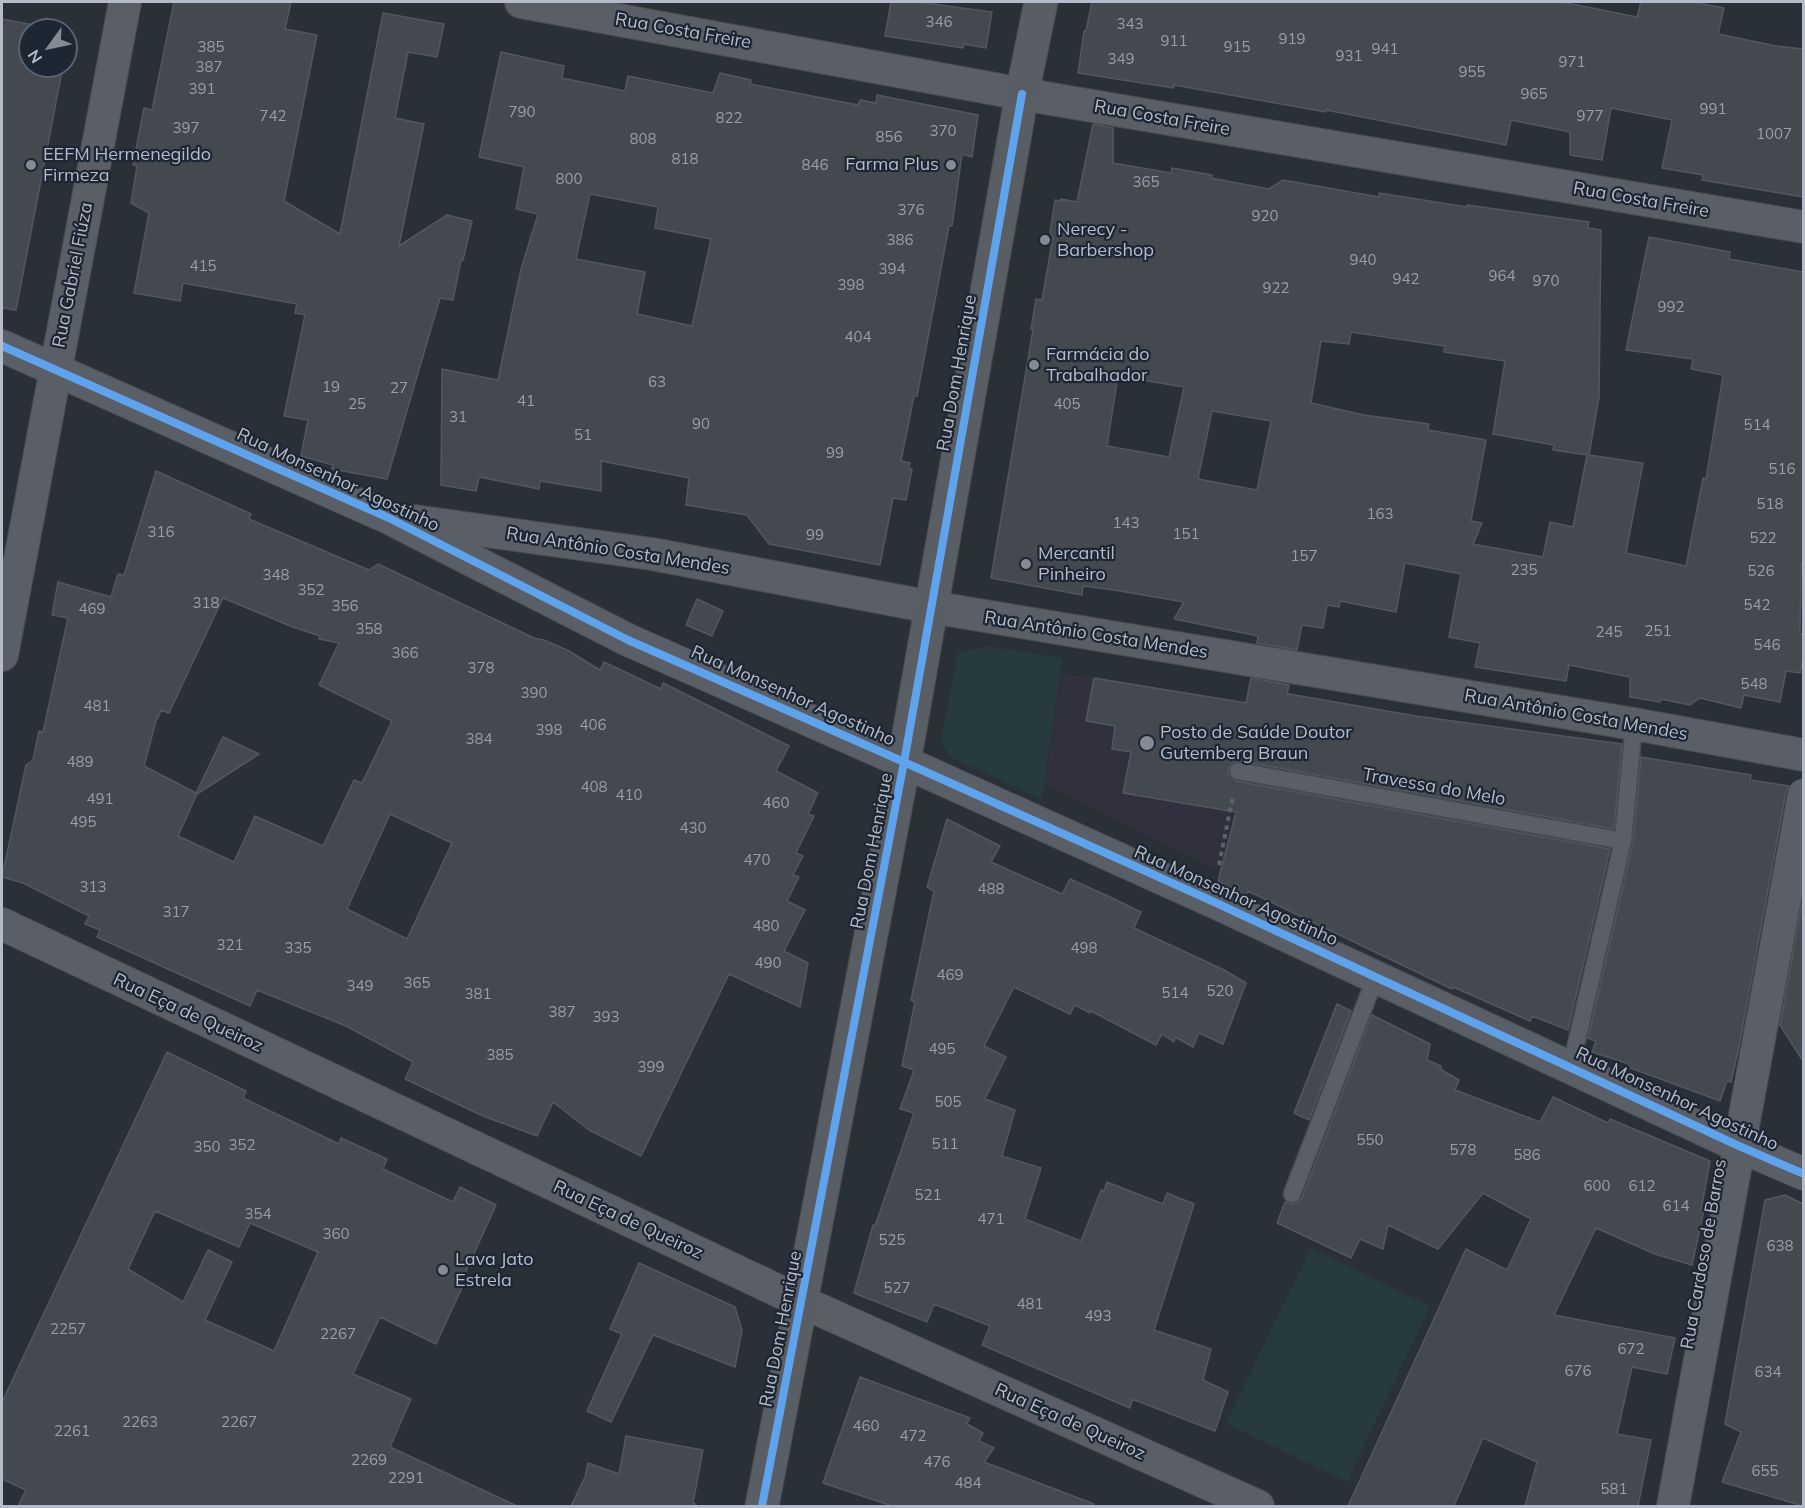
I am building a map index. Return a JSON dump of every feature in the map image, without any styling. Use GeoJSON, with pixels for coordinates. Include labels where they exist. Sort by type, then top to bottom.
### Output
{"type":"FeatureCollection","features":[{"type":"Feature","properties":{"kind":"street","name":"Rua Gabriel Fiúza"},"geometry":{"type":"LineString","coordinates":[[2,655],[125,2]]}},
{"type":"Feature","properties":{"kind":"street","name":"Rua Costa Freire"},"geometry":{"type":"LineString","coordinates":[[521,2],[1022,94],[1803,227]]}},
{"type":"Feature","properties":{"kind":"street","name":"Rua Dom Henrique"},"geometry":{"type":"LineString","coordinates":[[762,1506],[904,762],[1022,94],[1041,2]]}},
{"type":"Feature","properties":{"kind":"street","name":"Rua Monsenhor Agostinho"},"geometry":{"type":"LineString","coordinates":[[2,346],[389,518],[628,640],[1212,901],[1803,1174]]}},
{"type":"Feature","properties":{"kind":"street","name":"Rua Antônio Costa Mendes"},"geometry":{"type":"LineString","coordinates":[[389,518],[652,554],[931,607],[1634,724],[1803,755]]}},
{"type":"Feature","properties":{"kind":"street","name":"Rua Cardoso de Barros"},"geometry":{"type":"LineString","coordinates":[[1673,1506],[1803,795]]}},
{"type":"Feature","properties":{"kind":"street","name":"Rua Eça de Queiroz"},"geometry":{"type":"LineString","coordinates":[[2,924],[802,1302],[1258,1506]]}},
{"type":"Feature","properties":{"kind":"lane"},"geometry":{"type":"LineString","coordinates":[[1571,1066],[1623,841],[1634,724]]}},
{"type":"Feature","properties":{"kind":"lane","name":"Travessa do Melo"},"geometry":{"type":"LineString","coordinates":[[1238,771],[1623,841]]}},
{"type":"Feature","properties":{"kind":"lane"},"geometry":{"type":"LineString","coordinates":[[1292,1194],[1376,976]]}},
{"type":"Feature","properties":{"kind":"path"},"geometry":{"type":"LineString","coordinates":[[1212,901],[1238,771]]}},
{"type":"Feature","properties":{"kind":"shaded area","name":"Posto de Saúde Doutor Gutemberg Braun"},"geometry":{"type":"Polygon","coordinates":[[[1060,673],[1252,701],[1221,872],[1045,785],[1060,673]]]}},
{"type":"Feature","properties":{"kind":"green space"},"geometry":{"type":"Polygon","coordinates":[[[987,646],[1062,658],[1042,800],[951,757],[941,742],[958,653],[987,646]]]}},
{"type":"Feature","properties":{"kind":"green space"},"geometry":{"type":"Polygon","coordinates":[[[1311,1248],[1430,1306],[1347,1482],[1226,1423],[1311,1248]]]}},
{"type":"Feature","properties":{"kind":"building"},"geometry":{"type":"Polygon","coordinates":[[[174,2],[291,2],[285,29],[317,35],[284,201],[340,234],[383,13],[444,24],[437,57],[408,52],[395,118],[424,124],[399,246],[447,215],[472,221],[453,300],[440,298],[387,479],[332,469],[333,465],[301,456],[308,420],[284,416],[305,315],[295,313],[297,304],[183,283],[180,301],[134,293],[149,213],[131,203],[137,166],[133,165],[144,108],[152,110],[174,2]]]}},
{"type":"Feature","properties":{"kind":"building"},"geometry":{"type":"Polygon","coordinates":[[[891,2],[918,2],[992,12],[986,48],[964,44],[963,48],[885,36],[891,2]]]}},
{"type":"Feature","properties":{"kind":"building"},"geometry":{"type":"Polygon","coordinates":[[[1092,2],[1562,2],[1637,17],[1641,2],[1693,2],[1724,8],[1718,34],[1803,49],[1803,197],[1702,180],[1703,175],[1662,168],[1672,120],[1611,108],[1602,160],[1570,155],[1570,132],[1511,120],[1506,145],[1326,110],[1326,112],[1174,85],[1174,88],[1078,73],[1084,31],[1086,31],[1092,2]]]}},
{"type":"Feature","properties":{"kind":"building"},"geometry":{"type":"Polygon","coordinates":[[[2,19],[18,22],[18,78],[61,78],[16,310],[2,308],[2,19]]]}},
{"type":"Feature","properties":{"kind":"building"},"geometry":{"type":"Polygon","coordinates":[[[501,52],[564,66],[562,78],[625,91],[628,76],[713,93],[720,73],[751,80],[750,84],[858,105],[860,100],[876,103],[877,95],[978,115],[972,157],[962,154],[952,226],[949,226],[917,396],[914,396],[901,461],[910,463],[909,468],[912,469],[906,500],[893,498],[880,565],[769,544],[747,515],[686,505],[689,478],[601,461],[601,491],[540,481],[539,489],[479,477],[476,491],[441,485],[442,369],[498,380],[521,269],[538,214],[516,209],[524,167],[479,157],[501,52]],[[590,194],[576,259],[645,272],[637,314],[692,326],[711,239],[655,228],[658,207],[590,194]]]}},
{"type":"Feature","properties":{"kind":"building"},"geometry":{"type":"Polygon","coordinates":[[[1093,124],[1113,128],[1113,163],[1171,173],[1172,168],[1269,189],[1283,180],[1379,197],[1379,193],[1467,207],[1467,205],[1589,222],[1588,228],[1601,230],[1599,397],[1589,455],[1643,463],[1626,553],[1686,566],[1703,478],[1706,479],[1723,375],[1691,369],[1693,359],[1626,350],[1649,237],[1730,252],[1729,259],[1803,272],[1803,565],[1801,564],[1800,634],[1803,635],[1803,657],[1800,673],[1786,671],[1780,702],[1744,695],[1741,708],[1700,698],[1690,705],[1661,699],[1660,702],[1630,697],[1630,677],[1569,665],[1566,681],[1475,667],[1480,643],[1449,637],[1461,574],[1405,563],[1396,612],[1340,601],[1339,607],[1327,605],[1323,628],[1302,625],[1297,650],[1257,643],[1258,636],[1174,619],[1184,602],[1083,586],[1082,595],[991,578],[1033,330],[1031,329],[1036,299],[1042,300],[1053,237],[1050,232],[1055,200],[1077,202],[1093,124]],[[1351,332],[1349,344],[1321,341],[1311,403],[1364,415],[1429,424],[1428,430],[1486,440],[1471,521],[1482,523],[1473,544],[1543,557],[1550,522],[1573,527],[1587,455],[1553,450],[1554,445],[1493,434],[1505,361],[1444,352],[1445,346],[1351,332]],[[1118,376],[1107,446],[1169,457],[1184,387],[1118,376]],[[1212,411],[1198,479],[1257,490],[1271,421],[1212,411]]]}},
{"type":"Feature","properties":{"kind":"building"},"geometry":{"type":"Polygon","coordinates":[[[156,471],[251,514],[249,519],[369,570],[378,564],[534,638],[569,651],[600,670],[604,662],[661,689],[663,683],[789,746],[776,771],[818,793],[808,814],[814,816],[796,853],[803,856],[793,875],[799,877],[787,901],[805,910],[784,951],[808,963],[800,1007],[729,974],[641,1156],[589,1130],[553,1102],[537,1136],[483,1116],[405,1079],[413,1062],[346,1026],[257,990],[250,1006],[97,937],[100,930],[85,924],[89,916],[23,883],[2,877],[26,765],[33,760],[39,731],[43,732],[68,618],[52,615],[58,582],[111,597],[118,574],[124,575],[156,471]],[[223,598],[169,713],[161,710],[157,717],[144,766],[196,793],[223,737],[259,754],[197,794],[178,836],[234,862],[255,816],[323,846],[354,780],[362,783],[392,721],[319,685],[339,643],[319,639],[320,636],[223,598]],[[390,814],[347,909],[407,939],[452,843],[390,814]]]}},
{"type":"Feature","properties":{"kind":"building"},"geometry":{"type":"Polygon","coordinates":[[[697,599],[723,611],[712,636],[686,625],[697,599]]]}},
{"type":"Feature","properties":{"kind":"building"},"geometry":{"type":"Polygon","coordinates":[[[1094,678],[1246,703],[1251,678],[1289,685],[1287,694],[1416,716],[1622,744],[1614,829],[1240,761],[1234,761],[1228,769],[1228,775],[1236,781],[1610,849],[1568,1030],[1532,1016],[1530,1021],[1453,987],[1452,989],[1248,891],[1246,895],[1218,881],[1236,812],[1123,793],[1131,752],[1112,749],[1115,726],[1086,721],[1094,678]]]}},
{"type":"Feature","properties":{"kind":"building"},"geometry":{"type":"Polygon","coordinates":[[[1641,757],[1751,775],[1750,780],[1789,786],[1786,792],[1738,1052],[1731,1082],[1727,1081],[1720,1101],[1628,1067],[1629,1064],[1592,1052],[1596,1041],[1588,1038],[1633,843],[1641,757]]]}},
{"type":"Feature","properties":{"kind":"building"},"geometry":{"type":"Polygon","coordinates":[[[947,819],[1000,846],[991,862],[1062,894],[1070,879],[1110,897],[1141,912],[1134,928],[1224,970],[1246,983],[1223,1044],[1199,1033],[1193,1047],[1175,1037],[1174,1042],[1162,1034],[1156,1045],[1091,1011],[1090,1013],[1075,1005],[1070,1014],[1014,987],[984,1046],[1006,1057],[985,1099],[1015,1110],[1002,1156],[1041,1168],[1025,1219],[1081,1241],[1101,1190],[1104,1191],[1107,1182],[1163,1204],[1167,1193],[1194,1204],[1154,1330],[1211,1349],[1203,1380],[1228,1392],[1215,1431],[1132,1399],[1130,1408],[982,1345],[990,1326],[934,1304],[927,1322],[854,1293],[873,1225],[875,1226],[914,1113],[900,1109],[914,1070],[902,1066],[915,1002],[911,1000],[934,891],[927,887],[947,819]]]}},
{"type":"Feature","properties":{"kind":"building"},"geometry":{"type":"Polygon","coordinates":[[[1803,897],[1803,1061],[1780,1025],[1803,897]]]}},
{"type":"Feature","properties":{"kind":"building"},"geometry":{"type":"Polygon","coordinates":[[[1337,1004],[1351,1011],[1309,1120],[1294,1113],[1337,1004]]]}},
{"type":"Feature","properties":{"kind":"building"},"geometry":{"type":"Polygon","coordinates":[[[1372,1015],[1430,1044],[1427,1060],[1441,1066],[1440,1069],[1459,1080],[1455,1090],[1540,1122],[1553,1097],[1608,1123],[1610,1119],[1710,1161],[1701,1210],[1704,1210],[1692,1265],[1655,1254],[1596,1228],[1554,1315],[1675,1338],[1667,1374],[1632,1367],[1617,1434],[1651,1440],[1638,1506],[1525,1506],[1537,1462],[1483,1438],[1454,1506],[1348,1506],[1466,1249],[1507,1270],[1531,1219],[1483,1193],[1438,1249],[1388,1225],[1383,1249],[1360,1239],[1351,1258],[1277,1223],[1285,1202],[1294,1204],[1302,1198],[1372,1015]]]}},
{"type":"Feature","properties":{"kind":"building"},"geometry":{"type":"Polygon","coordinates":[[[167,1052],[246,1091],[243,1098],[339,1144],[341,1138],[387,1159],[383,1169],[453,1202],[460,1187],[496,1205],[436,1344],[380,1317],[353,1374],[411,1399],[390,1447],[517,1506],[18,1506],[26,1490],[2,1479],[2,1402],[167,1052]],[[155,1211],[128,1269],[183,1302],[208,1250],[232,1262],[205,1320],[274,1351],[318,1252],[250,1223],[239,1247],[155,1211]]]}},
{"type":"Feature","properties":{"kind":"building"},"geometry":{"type":"Polygon","coordinates":[[[1785,1195],[1803,1204],[1803,1506],[1722,1482],[1741,1432],[1725,1424],[1765,1200],[1785,1195]]]}},
{"type":"Feature","properties":{"kind":"building"},"geometry":{"type":"Polygon","coordinates":[[[639,1263],[735,1307],[742,1330],[735,1367],[653,1335],[611,1422],[587,1411],[622,1334],[610,1329],[639,1263]]]}},
{"type":"Feature","properties":{"kind":"building"},"geometry":{"type":"Polygon","coordinates":[[[860,1377],[970,1418],[967,1424],[983,1433],[979,1441],[994,1448],[984,1462],[1094,1504],[1093,1506],[892,1506],[823,1483],[860,1377]]]}},
{"type":"Feature","properties":{"kind":"building"},"geometry":{"type":"Polygon","coordinates":[[[626,1436],[703,1450],[693,1503],[696,1506],[571,1506],[585,1477],[588,1463],[619,1474],[626,1436]]]}},
{"type":"Feature","properties":{"kind":"cycle path"},"geometry":{"type":"LineString","coordinates":[[762,1506],[904,762],[1022,94]]}},
{"type":"Feature","properties":{"kind":"cycle path"},"geometry":{"type":"LineString","coordinates":[[2,346],[389,518],[628,640],[1212,901],[1804,1174]]}},
{"type":"Feature","properties":{"kind":"place","name":"EEFM Hermenegildo Firmeza"},"geometry":{"type":"Point","coordinates":[31,165]}},
{"type":"Feature","properties":{"kind":"place","name":"Farma Plus"},"geometry":{"type":"Point","coordinates":[951,165]}},
{"type":"Feature","properties":{"kind":"place","name":"Nerecy - Barbershop"},"geometry":{"type":"Point","coordinates":[1045,240]}},
{"type":"Feature","properties":{"kind":"place","name":"Farmácia do Trabalhador"},"geometry":{"type":"Point","coordinates":[1034,365]}},
{"type":"Feature","properties":{"kind":"place","name":"Mercantil Pinheiro"},"geometry":{"type":"Point","coordinates":[1026,564]}},
{"type":"Feature","properties":{"kind":"place","name":"Posto de Saúde Doutor Gutemberg Braun"},"geometry":{"type":"Point","coordinates":[1147,743]}},
{"type":"Feature","properties":{"kind":"place","name":"Lava Jato Estrela"},"geometry":{"type":"Point","coordinates":[443,1270]}}]}
